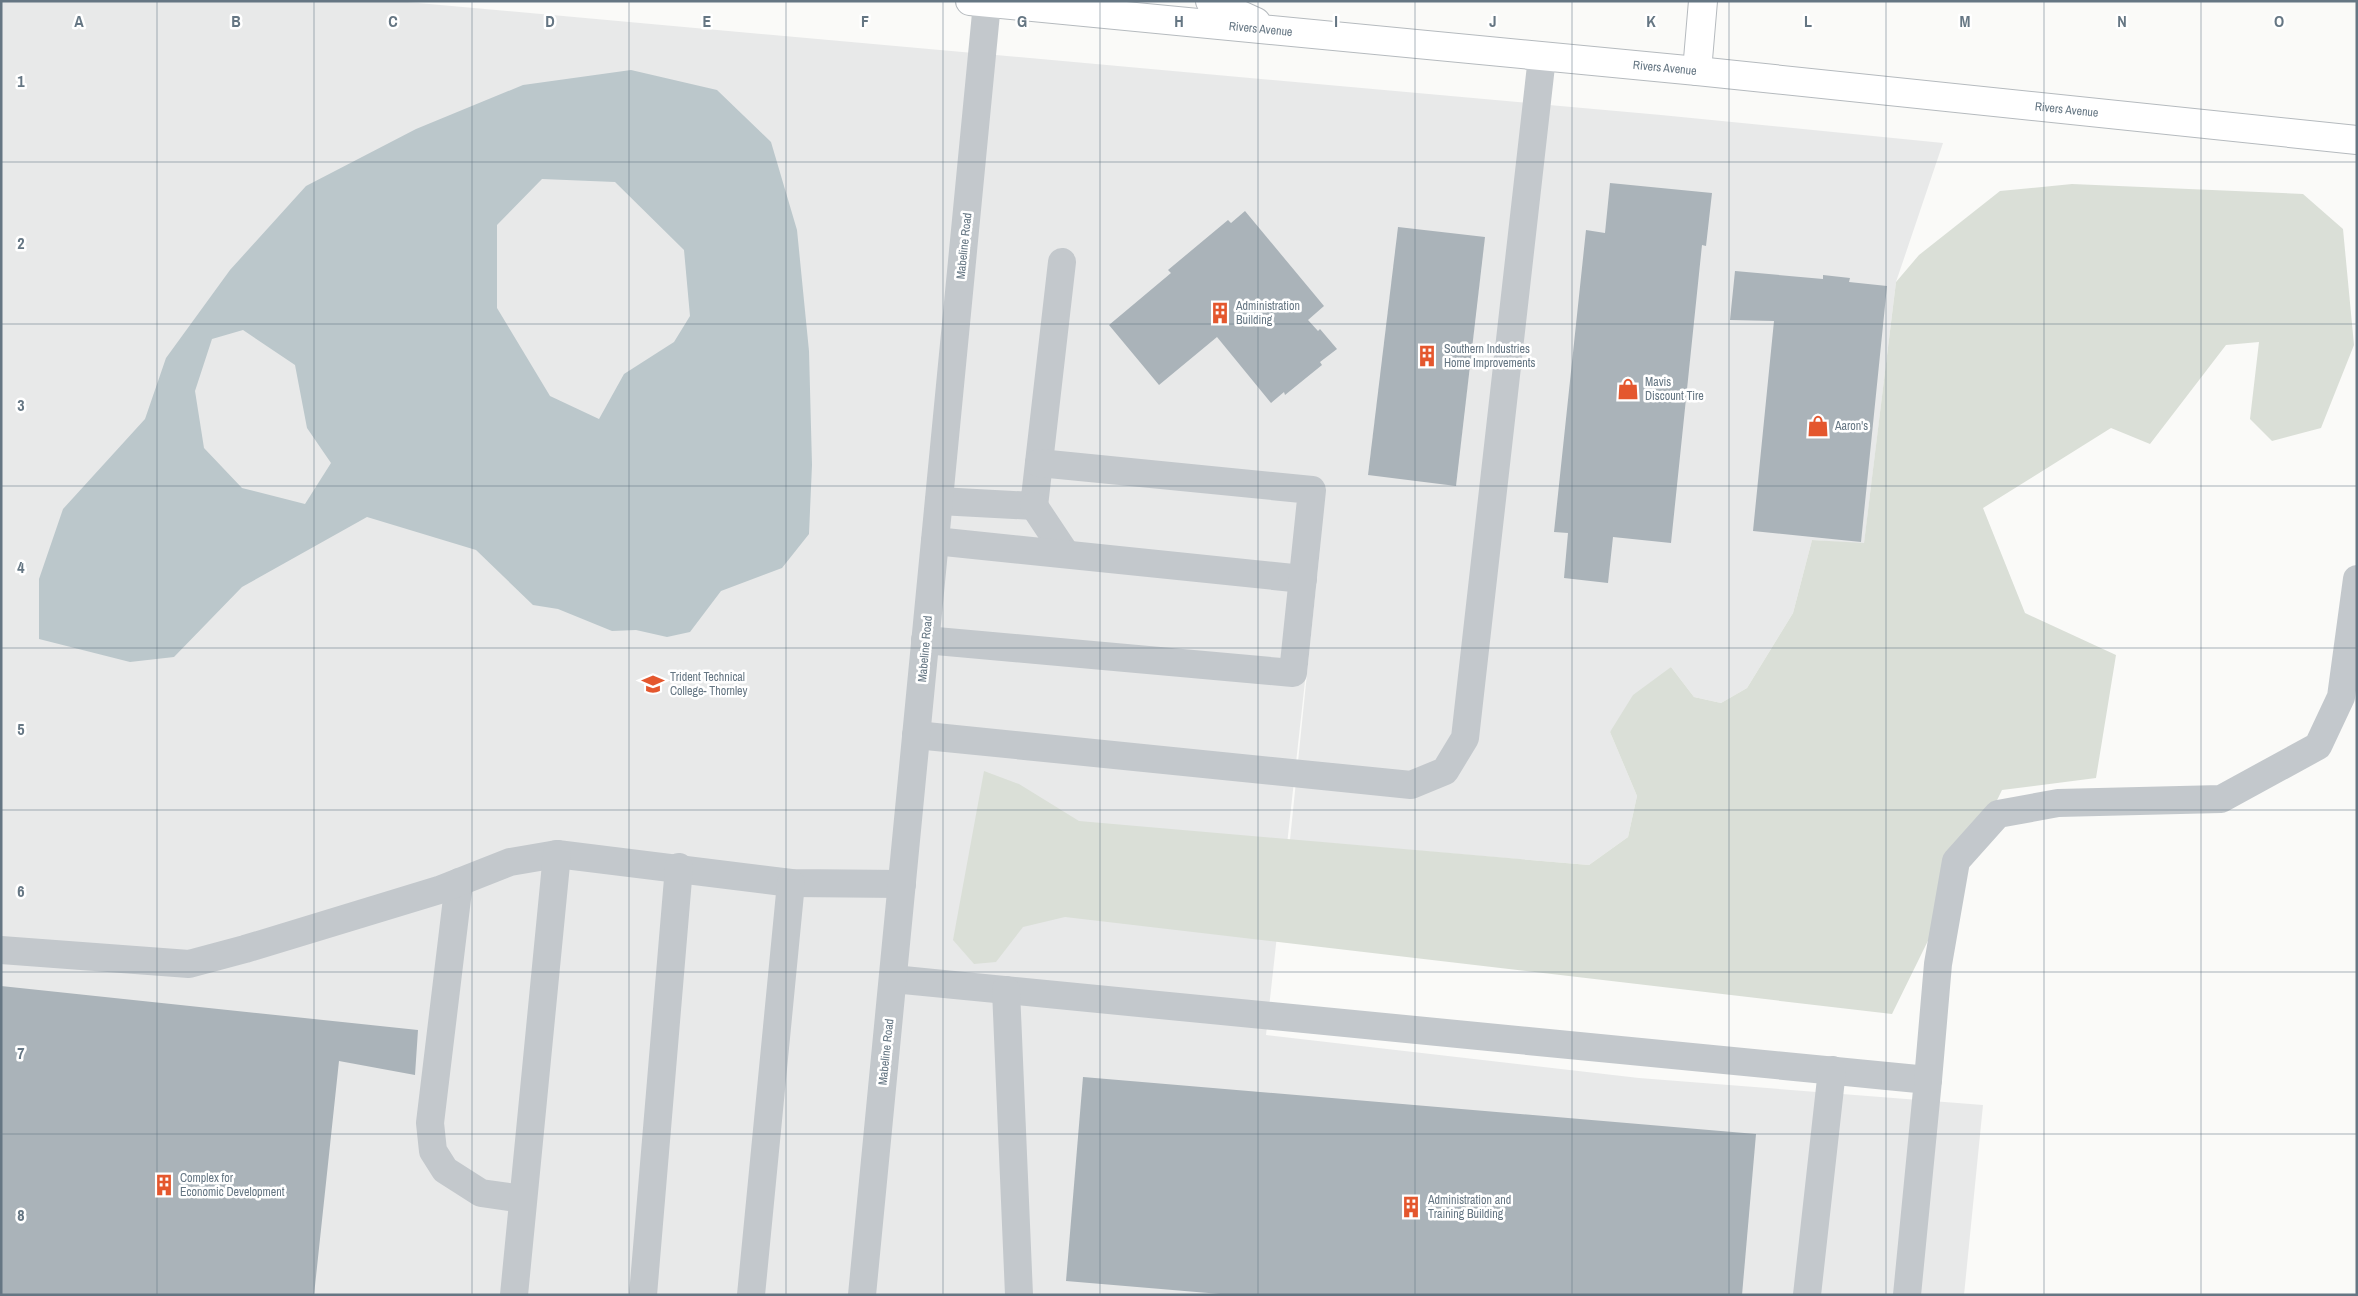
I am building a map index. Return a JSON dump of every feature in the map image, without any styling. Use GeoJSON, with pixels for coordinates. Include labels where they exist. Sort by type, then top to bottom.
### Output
{"type":"FeatureCollection","features":[{"type":"Feature","properties":{"kind":"main road"},"geometry":{"type":"LineString","coordinates":[[1210,1],[1277,32]]}},
{"type":"Feature","properties":{"kind":"main road"},"geometry":{"type":"LineString","coordinates":[[1697,71],[1704,1]]}},
{"type":"Feature","properties":{"kind":"main road","name":"Rivers Avenue"},"geometry":{"type":"LineString","coordinates":[[983,2],[1277,32],[1697,71],[2357,140]]}},
{"type":"Feature","properties":{"kind":"street","name":"Mabeline Road"},"geometry":{"type":"LineString","coordinates":[[862,1295],[939,501],[983,2]]}},
{"type":"Feature","properties":{"kind":"street"},"geometry":{"type":"LineString","coordinates":[[916,735],[1411,785],[1445,771],[1466,738],[1542,57]]}},
{"type":"Feature","properties":{"kind":"street"},"geometry":{"type":"LineString","coordinates":[[1062,262],[1034,506],[1066,554]]}},
{"type":"Feature","properties":{"kind":"street"},"geometry":{"type":"LineString","coordinates":[[925,640],[1293,672],[1312,490],[1039,463]]}},
{"type":"Feature","properties":{"kind":"street"},"geometry":{"type":"LineString","coordinates":[[939,501],[1034,506]]}},
{"type":"Feature","properties":{"kind":"street"},"geometry":{"type":"LineString","coordinates":[[935,541],[1303,579]]}},
{"type":"Feature","properties":{"kind":"street"},"geometry":{"type":"LineString","coordinates":[[1907,1295],[1938,964],[1956,861],[1998,814],[2058,803],[2222,799],[2318,746],[2342,697],[2357,579]]}},
{"type":"Feature","properties":{"kind":"street"},"geometry":{"type":"LineString","coordinates":[[1,950],[189,964],[254,947],[459,882],[510,862],[557,854],[679,867],[791,883],[902,884]]}},
{"type":"Feature","properties":{"kind":"street"},"geometry":{"type":"LineString","coordinates":[[514,1295],[557,854]]}},
{"type":"Feature","properties":{"kind":"street"},"geometry":{"type":"LineString","coordinates":[[643,1295],[679,867]]}},
{"type":"Feature","properties":{"kind":"street"},"geometry":{"type":"LineString","coordinates":[[459,882],[430,1123],[433,1151],[445,1170],[466,1185],[481,1193],[523,1199]]}},
{"type":"Feature","properties":{"kind":"street"},"geometry":{"type":"LineString","coordinates":[[751,1295],[791,883]]}},
{"type":"Feature","properties":{"kind":"street"},"geometry":{"type":"LineString","coordinates":[[893,979],[1928,1080]]}},
{"type":"Feature","properties":{"kind":"street"},"geometry":{"type":"LineString","coordinates":[[1006,990],[1018,1295]]}},
{"type":"Feature","properties":{"kind":"street"},"geometry":{"type":"LineString","coordinates":[[1807,1295],[1832,1070]]}},
{"type":"Feature","properties":{"kind":"shaded area","name":"Trident Technical College- Thornley"},"geometry":{"type":"Polygon","coordinates":[[[1,1],[396,1],[1661,115],[1943,143],[1896,282],[1864,544],[1812,540],[1793,613],[1747,688],[1721,703],[1694,697],[1671,667],[1610,732],[1637,796],[1628,837],[1589,865],[1290,840],[1322,527],[1266,1035],[1639,1078],[1983,1105],[1964,1295],[1,1295],[1,1]]]}},
{"type":"Feature","properties":{"kind":"shaded area"},"geometry":{"type":"Polygon","coordinates":[[[631,70],[717,90],[771,142],[797,230],[809,351],[812,465],[809,534],[782,568],[721,591],[690,632],[667,637],[636,630],[612,631],[558,609],[533,605],[476,550],[367,517],[242,587],[174,657],[130,662],[39,639],[39,579],[63,509],[145,419],[166,358],[230,270],[306,186],[416,129],[523,85],[631,70]],[[542,179],[497,225],[497,308],[550,396],[599,419],[624,374],[674,342],[690,316],[684,250],[615,182],[542,179]],[[243,330],[212,339],[195,391],[204,448],[242,488],[305,504],[331,463],[307,428],[295,365],[243,330]]]}},
{"type":"Feature","properties":{"kind":"shaded area"},"geometry":{"type":"Polygon","coordinates":[[[2072,184],[2303,194],[2343,229],[2354,345],[2321,428],[2272,441],[2250,419],[2259,342],[2226,345],[2150,444],[2111,428],[1983,508],[2025,613],[2116,655],[2096,778],[2002,790],[1892,1014],[1065,917],[1023,927],[996,962],[974,964],[953,940],[984,771],[1019,784],[1079,821],[1589,865],[1628,837],[1637,796],[1610,732],[1633,695],[1671,667],[1694,697],[1721,703],[1747,688],[1793,613],[1812,540],[1864,543],[1896,282],[1919,255],[2000,191],[2072,184]]]}},
{"type":"Feature","properties":{"kind":"building","name":"Mavis Discount Tire"},"geometry":{"type":"Polygon","coordinates":[[[1610,183],[1712,193],[1706,246],[1702,245],[1671,543],[1613,537],[1608,583],[1564,578],[1568,533],[1554,532],[1586,230],[1605,233],[1610,183]]]}},
{"type":"Feature","properties":{"kind":"building","name":"Administration Building"},"geometry":{"type":"Polygon","coordinates":[[[1245,211],[1324,306],[1308,320],[1318,331],[1320,329],[1337,349],[1320,362],[1322,365],[1285,395],[1284,392],[1271,403],[1217,337],[1159,385],[1109,325],[1171,273],[1168,270],[1228,220],[1231,223],[1245,211]]]}},
{"type":"Feature","properties":{"kind":"building","name":"Southern Industries Home Improvements"},"geometry":{"type":"Polygon","coordinates":[[[1398,227],[1485,237],[1456,486],[1368,475],[1398,227]]]}},
{"type":"Feature","properties":{"kind":"building","name":"Aaron's"},"geometry":{"type":"Polygon","coordinates":[[[1735,271],[1823,279],[1823,275],[1850,278],[1849,282],[1887,286],[1861,542],[1753,531],[1774,321],[1730,320],[1735,271]]]}},
{"type":"Feature","properties":{"kind":"building","name":"Complex for Economic Development"},"geometry":{"type":"Polygon","coordinates":[[[1,986],[418,1030],[415,1075],[339,1061],[314,1295],[1,1295],[1,986]]]}},
{"type":"Feature","properties":{"kind":"building","name":"Administration and Training Building"},"geometry":{"type":"Polygon","coordinates":[[[1083,1077],[1756,1134],[1742,1295],[1232,1295],[1066,1281],[1083,1077]]]}},
{"type":"Feature","properties":{"kind":"place","name":"Administration Building"},"geometry":{"type":"Point","coordinates":[1220,313]}},
{"type":"Feature","properties":{"kind":"place","name":"Southern Industries Home Improvements"},"geometry":{"type":"Point","coordinates":[1427,356]}},
{"type":"Feature","properties":{"kind":"place","name":"Mavis Discount Tire"},"geometry":{"type":"Point","coordinates":[1628,389]}},
{"type":"Feature","properties":{"kind":"place","name":"Aaron's"},"geometry":{"type":"Point","coordinates":[1818,426]}},
{"type":"Feature","properties":{"kind":"place","name":"Trident Technical College- Thornley"},"geometry":{"type":"Point","coordinates":[653,684]}},
{"type":"Feature","properties":{"kind":"place","name":"Complex for Economic Development"},"geometry":{"type":"Point","coordinates":[164,1185]}},
{"type":"Feature","properties":{"kind":"place","name":"Administration and Training Building"},"geometry":{"type":"Point","coordinates":[1411,1207]}}]}
